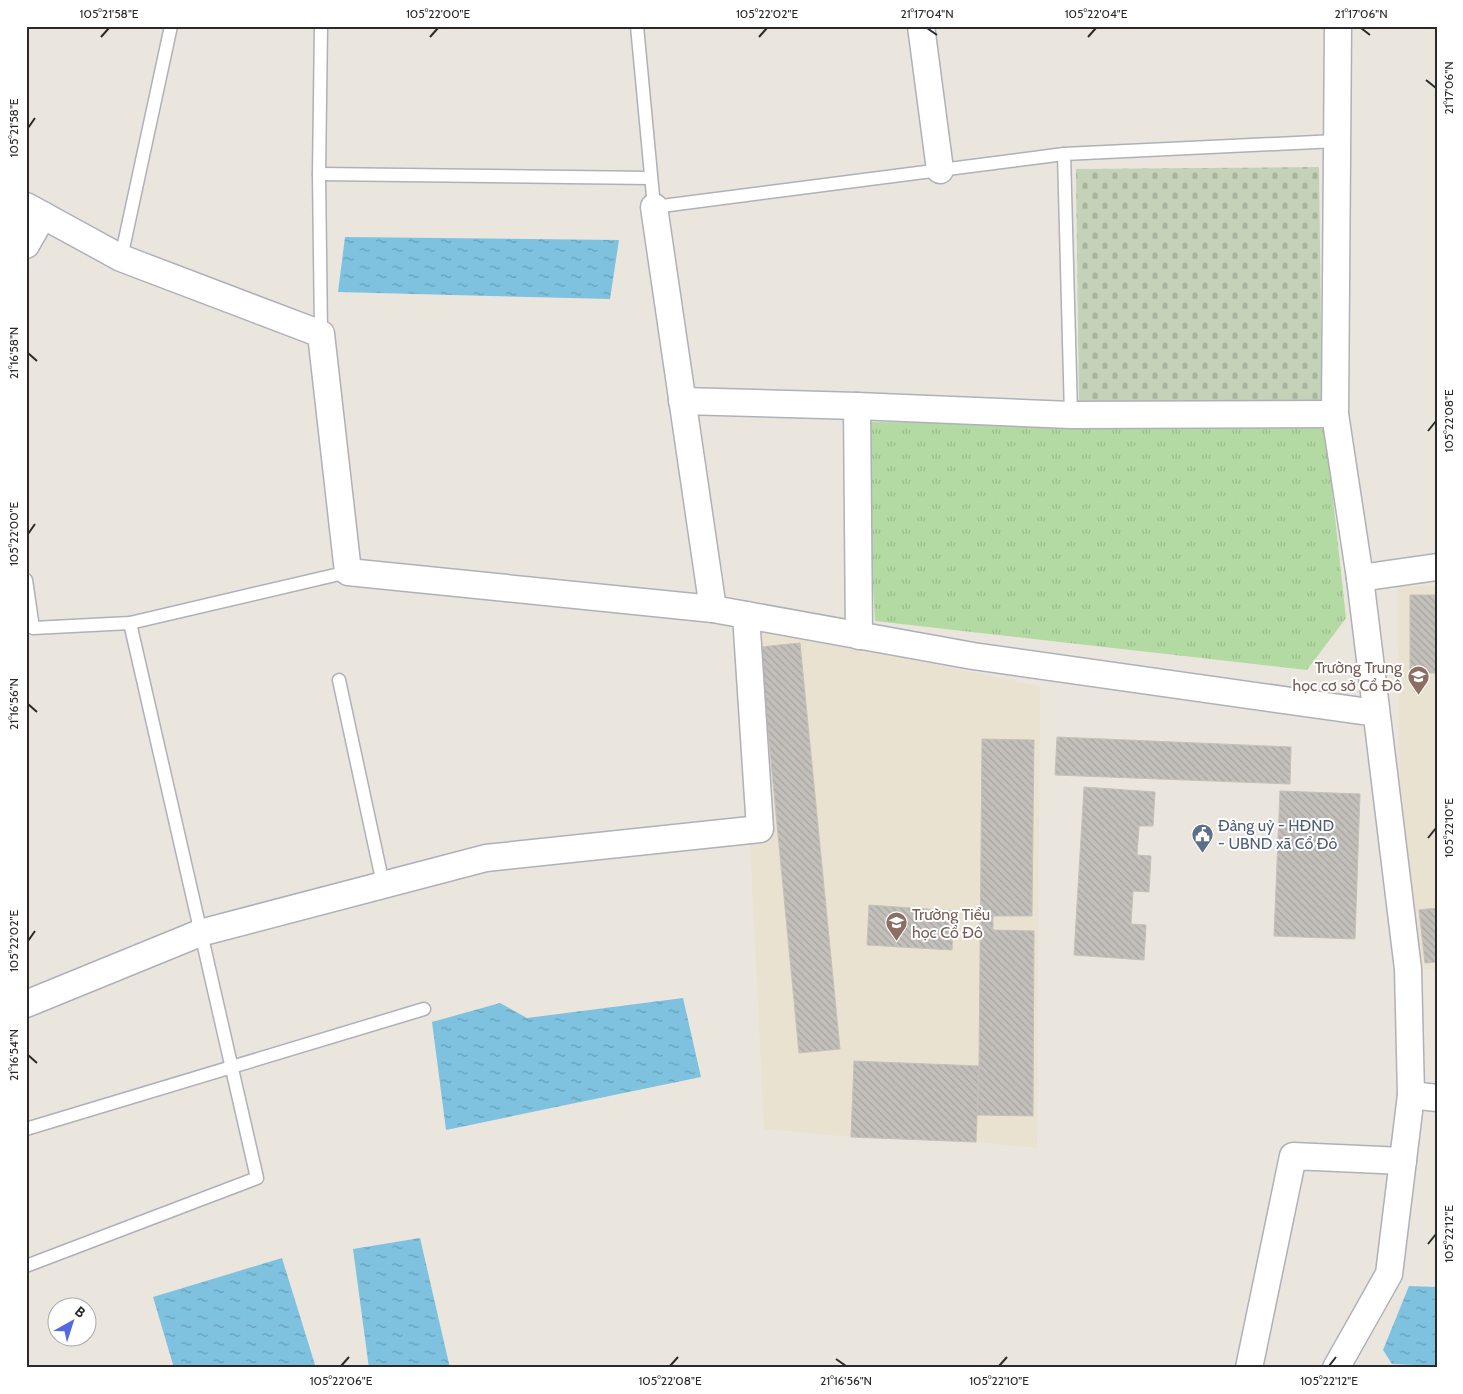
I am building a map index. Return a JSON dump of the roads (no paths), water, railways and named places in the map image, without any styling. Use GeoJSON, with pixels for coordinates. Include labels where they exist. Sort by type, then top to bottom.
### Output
{"type":"FeatureCollection","features":[{"type":"Feature","properties":{"kind":"street"},"geometry":{"type":"LineString","coordinates":[[921,26],[940,170]]}},
{"type":"Feature","properties":{"kind":"street"},"geometry":{"type":"LineString","coordinates":[[1336,1368],[1389,1274],[1411,1095],[1408,969],[1360,578],[1335,414],[1338,26]]}},
{"type":"Feature","properties":{"kind":"street"},"geometry":{"type":"LineString","coordinates":[[654,207],[712,609]]}},
{"type":"Feature","properties":{"kind":"street"},"geometry":{"type":"LineString","coordinates":[[26,245],[35,210],[122,258],[321,334],[348,572],[712,609],[973,656],[1376,713]]}},
{"type":"Feature","properties":{"kind":"street"},"geometry":{"type":"LineString","coordinates":[[682,401],[1071,415],[1335,414]]}},
{"type":"Feature","properties":{"kind":"street"},"geometry":{"type":"LineString","coordinates":[[857,406],[859,636]]}},
{"type":"Feature","properties":{"kind":"street"},"geometry":{"type":"LineString","coordinates":[[1360,578],[1437,567]]}},
{"type":"Feature","properties":{"kind":"street"},"geometry":{"type":"LineString","coordinates":[[26,1004],[200,933],[486,858],[760,829],[746,615]]}},
{"type":"Feature","properties":{"kind":"street"},"geometry":{"type":"LineString","coordinates":[[1411,1095],[1437,1098]]}},
{"type":"Feature","properties":{"kind":"street"},"geometry":{"type":"LineString","coordinates":[[1249,1368],[1293,1156],[1403,1161]]}},
{"type":"Feature","properties":{"kind":"lane"},"geometry":{"type":"LineString","coordinates":[[122,258],[171,26]]}},
{"type":"Feature","properties":{"kind":"lane"},"geometry":{"type":"LineString","coordinates":[[321,26],[319,174],[321,334]]}},
{"type":"Feature","properties":{"kind":"lane"},"geometry":{"type":"LineString","coordinates":[[637,26],[654,207],[1064,154],[1336,141]]}},
{"type":"Feature","properties":{"kind":"lane"},"geometry":{"type":"LineString","coordinates":[[1064,154],[1071,415]]}},
{"type":"Feature","properties":{"kind":"lane"},"geometry":{"type":"LineString","coordinates":[[319,174],[651,178]]}},
{"type":"Feature","properties":{"kind":"lane"},"geometry":{"type":"LineString","coordinates":[[26,580],[33,628],[130,623],[348,572]]}},
{"type":"Feature","properties":{"kind":"lane"},"geometry":{"type":"LineString","coordinates":[[26,1266],[257,1178],[130,623]]}},
{"type":"Feature","properties":{"kind":"lane"},"geometry":{"type":"LineString","coordinates":[[339,680],[383,884]]}},
{"type":"Feature","properties":{"kind":"lane"},"geometry":{"type":"LineString","coordinates":[[26,1129],[424,1009]]}},
{"type":"Feature","properties":{"kind":"water"},"geometry":{"type":"Polygon","coordinates":[[[345,237],[619,240],[610,299],[338,292],[345,237]]]}},
{"type":"Feature","properties":{"kind":"water"},"geometry":{"type":"Polygon","coordinates":[[[683,998],[701,1077],[446,1130],[432,1022],[500,1003],[527,1018],[683,998]]]}},
{"type":"Feature","properties":{"kind":"water"},"geometry":{"type":"Polygon","coordinates":[[[420,1238],[450,1368],[369,1368],[353,1249],[420,1238]]]}},
{"type":"Feature","properties":{"kind":"water"},"geometry":{"type":"Polygon","coordinates":[[[282,1258],[316,1368],[174,1368],[153,1297],[282,1258]]]}},
{"type":"Feature","properties":{"kind":"water"},"geometry":{"type":"Polygon","coordinates":[[[1409,1286],[1437,1287],[1437,1366],[1392,1364],[1383,1350],[1409,1286]]]}},
{"type":"Feature","properties":{"kind":"place","name":"Trường Trung học cơ sở Cổ Đô"},"geometry":{"type":"Point","coordinates":[1418,695]}},
{"type":"Feature","properties":{"kind":"place","name":"Đảng uỷ - HĐND - UBND xã Cổ Đô"},"geometry":{"type":"Point","coordinates":[1202,853]}},
{"type":"Feature","properties":{"kind":"place","name":"Trường Tiểu học Cổ Đô"},"geometry":{"type":"Point","coordinates":[896,942]}}]}
